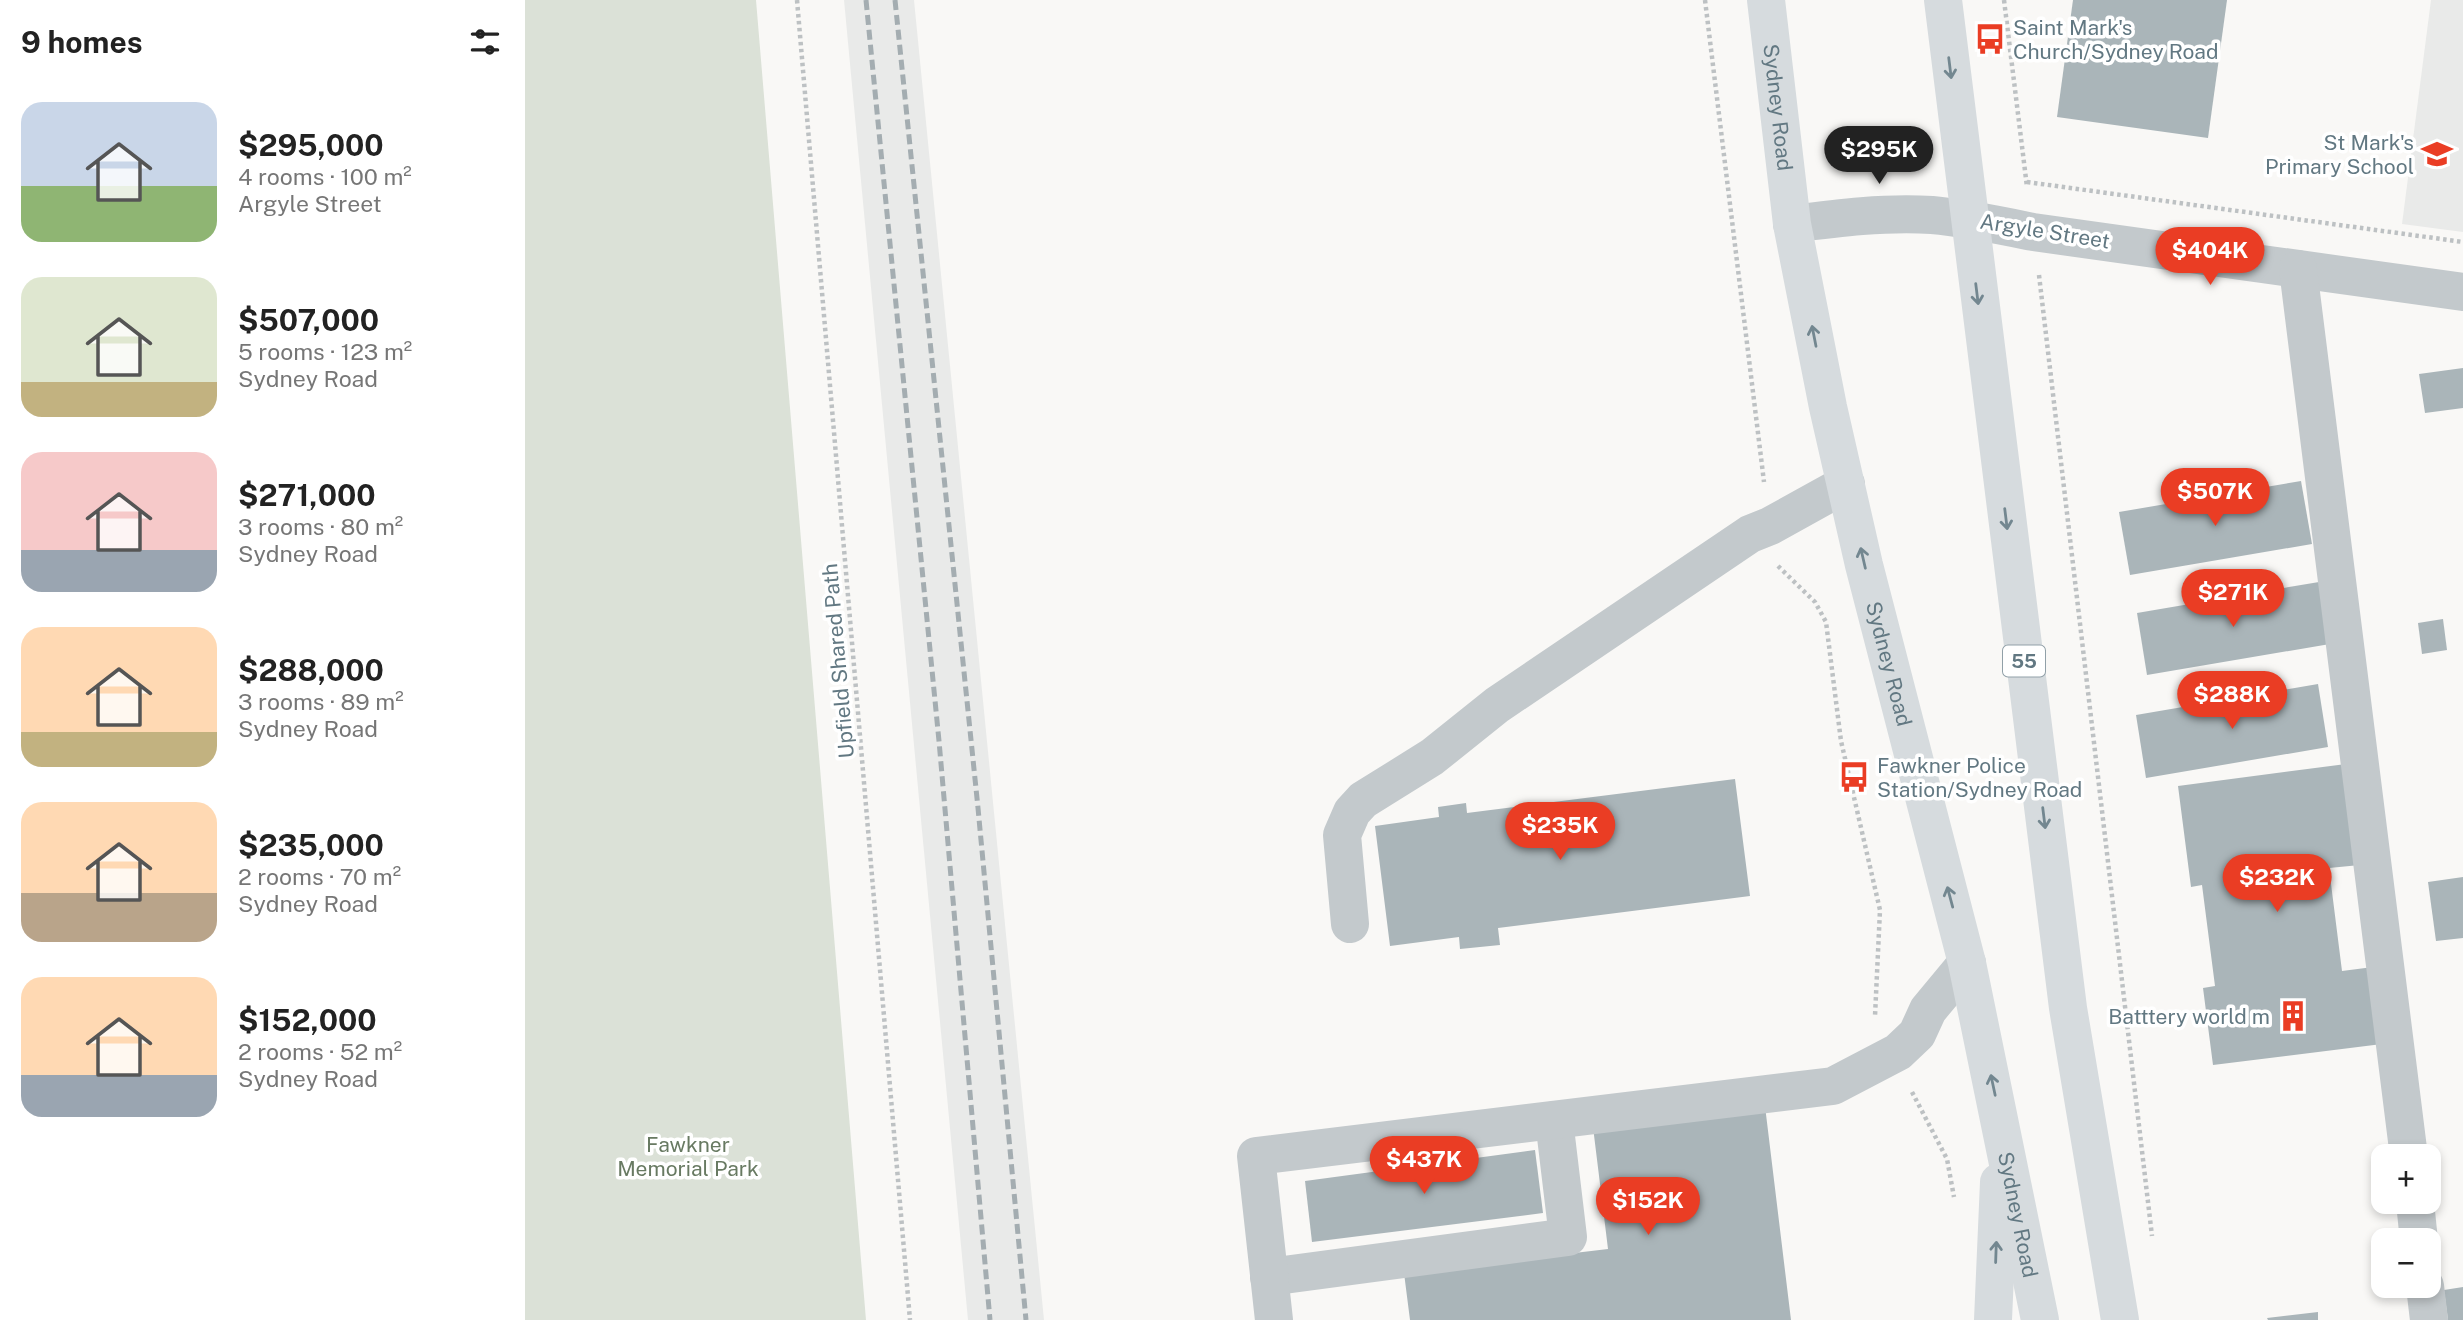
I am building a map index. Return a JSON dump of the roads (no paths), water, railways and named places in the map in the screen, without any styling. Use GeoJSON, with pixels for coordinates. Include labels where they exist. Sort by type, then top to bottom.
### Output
{"type":"FeatureCollection","features":[{"type":"Feature","properties":{"kind":"highway","name":"Sydney Road"},"geometry":{"type":"LineString","coordinates":[[1766,0],[1792,224],[1846,484],[1905,728],[1967,963],[2040,1320]]}},
{"type":"Feature","properties":{"kind":"highway","name":"55"},"geometry":{"type":"LineString","coordinates":[[1943,0],[1968,219],[2068,1008],[2120,1320]]}},
{"type":"Feature","properties":{"kind":"highway"},"geometry":{"type":"LineString","coordinates":[[1993,1320],[2001,1122]]}},
{"type":"Feature","properties":{"kind":"street","name":"Argyle Street"},"geometry":{"type":"LineString","coordinates":[[1792,224],[1861,216],[1929,215],[2463,292]]}},
{"type":"Feature","properties":{"kind":"street"},"geometry":{"type":"LineString","coordinates":[[2298,270],[2407,1144]]}},
{"type":"Feature","properties":{"kind":"street"},"geometry":{"type":"LineString","coordinates":[[1350,924],[1342,835],[1352,812],[1363,800],[1432,757],[1497,705],[1738,542],[1846,484]]}},
{"type":"Feature","properties":{"kind":"street"},"geometry":{"type":"LineString","coordinates":[[1274,1320],[1256,1156],[1833,1086],[1891,1057],[1917,1034],[1928,1010],[1967,963]]}},
{"type":"Feature","properties":{"kind":"street"},"geometry":{"type":"LineString","coordinates":[[1269,1277],[1568,1237],[1554,1120]]}},
{"type":"Feature","properties":{"kind":"street"},"geometry":{"type":"LineString","coordinates":[[2426,1298],[2429,1320]]}},
{"type":"Feature","properties":{"kind":"railway"},"geometry":{"type":"LineString","coordinates":[[866,0],[939,741],[990,1320]]}},
{"type":"Feature","properties":{"kind":"railway"},"geometry":{"type":"LineString","coordinates":[[895,0],[978,808],[1026,1320]]}},
{"type":"Feature","properties":{"kind":"place","name":"Saint Mark's Church/Sydney Road"},"geometry":{"type":"Point","coordinates":[1990,39]}},
{"type":"Feature","properties":{"kind":"place","name":"St Mark's Primary School"},"geometry":{"type":"Point","coordinates":[2437,154]}},
{"type":"Feature","properties":{"kind":"place","name":"Fawkner Police Station/Sydney Road"},"geometry":{"type":"Point","coordinates":[1854,777]}},
{"type":"Feature","properties":{"kind":"place","name":"Batttery world m"},"geometry":{"type":"Point","coordinates":[2293,1016]}},
{"type":"Feature","properties":{"kind":"park label","name":"Fawkner Memorial Park"},"geometry":{"type":"Point","coordinates":[688,1156]}}]}
